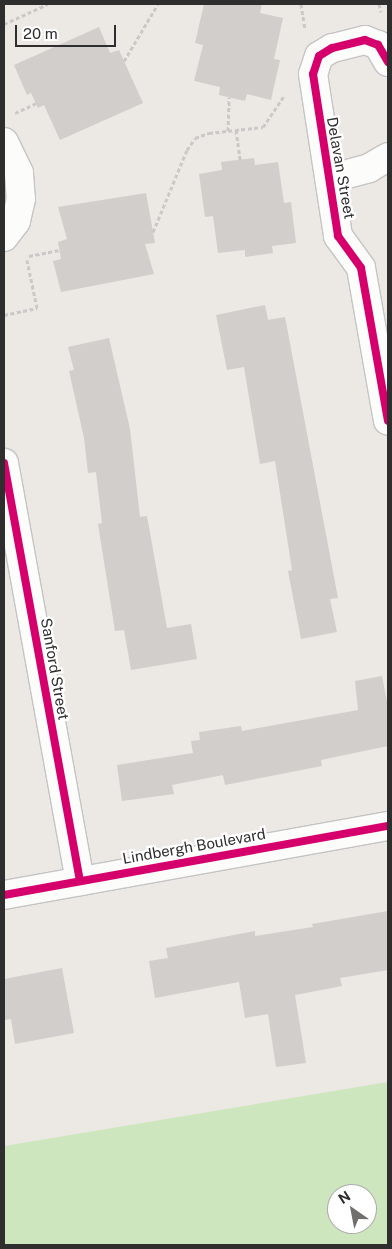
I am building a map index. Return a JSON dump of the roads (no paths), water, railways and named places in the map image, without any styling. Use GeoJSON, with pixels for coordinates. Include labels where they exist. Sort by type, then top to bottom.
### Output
{"type":"FeatureCollection","features":[{"type":"Feature","properties":{"kind":"street","name":"Delavan Street"},"geometry":{"type":"LineString","coordinates":[[388,62],[378,45],[365,40],[332,48],[316,62],[313,90],[330,175],[338,236],[361,268],[388,420]]}},
{"type":"Feature","properties":{"kind":"street"},"geometry":{"type":"LineString","coordinates":[[4,237],[16,221],[21,199],[18,173],[6,129]]}},
{"type":"Feature","properties":{"kind":"street","name":"Delavan Street"},"geometry":{"type":"LineString","coordinates":[[330,175],[340,176],[369,168],[388,158]]}},
{"type":"Feature","properties":{"kind":"street","name":"Sanford Street"},"geometry":{"type":"LineString","coordinates":[[4,463],[80,881]]}},
{"type":"Feature","properties":{"kind":"street","name":"Lindbergh Boulevard"},"geometry":{"type":"LineString","coordinates":[[4,895],[388,826]]}}]}
